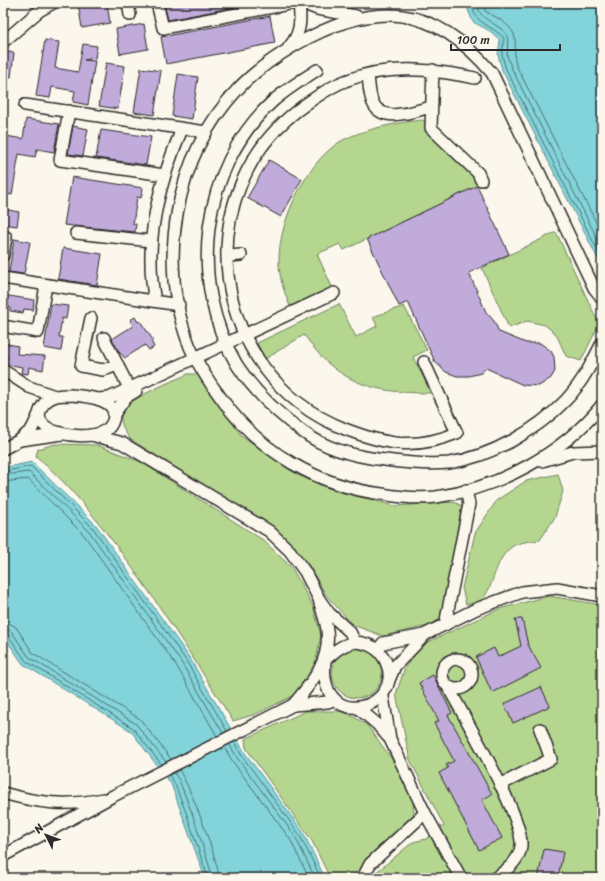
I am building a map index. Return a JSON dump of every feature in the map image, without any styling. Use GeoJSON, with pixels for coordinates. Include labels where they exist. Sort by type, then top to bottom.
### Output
{"type":"FeatureCollection","features":[{"type":"Feature","properties":{"kind":"street"},"geometry":{"type":"LineString","coordinates":[[3,42],[39,11],[53,3]]}},
{"type":"Feature","properties":{"kind":"street"},"geometry":{"type":"LineString","coordinates":[[128,3],[130,15]]}},
{"type":"Feature","properties":{"kind":"street"},"geometry":{"type":"LineString","coordinates":[[157,3],[163,28],[294,3]]}},
{"type":"Feature","properties":{"kind":"street"},"geometry":{"type":"LineString","coordinates":[[286,51],[295,40],[298,33],[301,21],[301,3],[318,9],[360,17]]}},
{"type":"Feature","properties":{"kind":"street"},"geometry":{"type":"LineString","coordinates":[[602,298],[594,288],[492,73],[469,47],[438,26],[413,16],[381,13],[349,20],[311,36],[258,70],[237,89],[215,116],[206,132],[196,150],[183,184],[175,219],[174,254],[179,305],[190,347],[212,386],[234,417],[256,438],[301,469],[329,482],[370,493],[399,497],[434,497],[466,490],[508,477],[532,463],[564,441],[589,420],[602,405]]}},
{"type":"Feature","properties":{"kind":"street"},"geometry":{"type":"LineString","coordinates":[[424,362],[456,433],[436,442],[405,444],[383,441],[355,432],[316,415],[289,394],[268,374],[254,354],[244,335],[235,308],[229,278],[228,227],[241,181],[256,154],[272,134],[297,110],[344,81],[390,70],[416,69],[433,70],[475,78]]}},
{"type":"Feature","properties":{"kind":"street"},"geometry":{"type":"LineString","coordinates":[[317,70],[289,88],[271,103],[250,128],[231,156],[217,187],[209,222],[207,254],[210,284],[216,318],[237,365],[256,390],[305,434],[343,452],[373,459],[407,463],[449,462],[481,454],[506,443],[535,426],[566,400],[589,370],[602,343]]}},
{"type":"Feature","properties":{"kind":"street"},"geometry":{"type":"LineString","coordinates":[[433,70],[431,128],[478,173],[482,180]]}},
{"type":"Feature","properties":{"kind":"street"},"geometry":{"type":"LineString","coordinates":[[368,75],[372,102],[382,114],[396,115],[431,107]]}},
{"type":"Feature","properties":{"kind":"street"},"geometry":{"type":"LineString","coordinates":[[25,105],[206,132]]}},
{"type":"Feature","properties":{"kind":"street"},"geometry":{"type":"LineString","coordinates":[[69,111],[60,160],[164,175]]}},
{"type":"Feature","properties":{"kind":"street"},"geometry":{"type":"LineString","coordinates":[[155,301],[152,284],[151,242],[156,202],[164,175],[182,129]]}},
{"type":"Feature","properties":{"kind":"street"},"geometry":{"type":"LineString","coordinates":[[76,233],[151,242]]}},
{"type":"Feature","properties":{"kind":"street"},"geometry":{"type":"LineString","coordinates":[[3,235],[6,237],[3,255]]}},
{"type":"Feature","properties":{"kind":"street"},"geometry":{"type":"LineString","coordinates":[[228,256],[241,255]]}},
{"type":"Feature","properties":{"kind":"street"},"geometry":{"type":"LineString","coordinates":[[3,278],[179,305]]}},
{"type":"Feature","properties":{"kind":"street"},"geometry":{"type":"LineString","coordinates":[[8,327],[38,332],[46,285]]}},
{"type":"Feature","properties":{"kind":"street"},"geometry":{"type":"LineString","coordinates":[[3,370],[29,387],[55,396],[71,395],[109,398],[334,293]]}},
{"type":"Feature","properties":{"kind":"street"},"geometry":{"type":"LineString","coordinates":[[91,318],[81,366],[104,370],[118,365]]}},
{"type":"Feature","properties":{"kind":"street"},"geometry":{"type":"LineString","coordinates":[[104,338],[129,388]]}},
{"type":"Feature","properties":{"kind":"street"},"geometry":{"type":"LineString","coordinates":[[91,435],[106,431],[126,396],[186,366],[196,358]]}},
{"type":"Feature","properties":{"kind":"street"},"geometry":{"type":"LineString","coordinates":[[29,387],[40,418],[45,426],[62,434]]}},
{"type":"Feature","properties":{"kind":"street"},"geometry":{"type":"LineString","coordinates":[[3,449],[20,440],[32,429],[43,404],[55,396]]}},
{"type":"Feature","properties":{"kind":"street"},"geometry":{"type":"LineString","coordinates":[[98,398],[108,403],[114,417],[115,429],[122,443]]}},
{"type":"Feature","properties":{"kind":"street"},"geometry":{"type":"LineString","coordinates":[[20,440],[62,434],[91,435],[122,443],[269,531],[290,551],[305,572],[319,599],[329,613],[350,632],[355,642]]}},
{"type":"Feature","properties":{"kind":"street"},"geometry":{"type":"LineString","coordinates":[[532,463],[573,452],[602,451]]}},
{"type":"Feature","properties":{"kind":"street"},"geometry":{"type":"LineString","coordinates":[[445,625],[469,504],[466,490]]}},
{"type":"Feature","properties":{"kind":"street"},"geometry":{"type":"LineString","coordinates":[[378,650],[383,643],[424,635],[476,609],[522,592],[557,588],[602,596]]}},
{"type":"Feature","properties":{"kind":"street"},"geometry":{"type":"LineString","coordinates":[[319,599],[327,630],[324,683],[328,692],[334,700],[341,704],[358,708],[377,724],[390,739],[425,813],[461,878]]}},
{"type":"Feature","properties":{"kind":"street"},"geometry":{"type":"LineString","coordinates":[[358,708],[366,706],[381,697],[395,666],[424,635]]}},
{"type":"Feature","properties":{"kind":"street"},"geometry":{"type":"LineString","coordinates":[[3,856],[113,796],[293,704],[313,682],[325,660],[345,644],[355,642],[363,643],[378,650],[388,665],[388,682]]}},
{"type":"Feature","properties":{"kind":"street"},"geometry":{"type":"LineString","coordinates":[[447,684],[500,785],[519,826],[521,847],[512,864],[495,878]]}},
{"type":"Feature","properties":{"kind":"street"},"geometry":{"type":"LineString","coordinates":[[381,697],[383,697],[390,739]]}},
{"type":"Feature","properties":{"kind":"street"},"geometry":{"type":"LineString","coordinates":[[293,704],[328,702],[334,700]]}},
{"type":"Feature","properties":{"kind":"street"},"geometry":{"type":"LineString","coordinates":[[500,785],[551,759],[540,729]]}},
{"type":"Feature","properties":{"kind":"street"},"geometry":{"type":"LineString","coordinates":[[3,793],[47,804],[87,802],[113,796]]}},
{"type":"Feature","properties":{"kind":"street"},"geometry":{"type":"LineString","coordinates":[[364,878],[370,864],[425,813]]}},
{"type":"Feature","properties":{"kind":"green space"},"geometry":{"type":"Polygon","coordinates":[[[423,120],[426,123],[428,133],[472,176],[477,186],[344,250],[340,244],[317,254],[332,287],[290,306],[280,273],[280,247],[283,230],[296,196],[315,165],[326,153],[346,138],[379,127],[423,120]]]}},
{"type":"Feature","properties":{"kind":"green space"},"geometry":{"type":"Polygon","coordinates":[[[556,232],[599,324],[581,361],[566,356],[556,334],[545,325],[527,321],[509,328],[482,268],[556,232]]]}},
{"type":"Feature","properties":{"kind":"green space"},"geometry":{"type":"Polygon","coordinates":[[[339,304],[356,337],[377,326],[373,317],[404,306],[427,350],[413,357],[431,393],[390,391],[365,385],[353,380],[326,362],[304,335],[265,359],[257,343],[339,304]]]}},
{"type":"Feature","properties":{"kind":"green space"},"geometry":{"type":"Polygon","coordinates":[[[188,374],[197,374],[241,435],[298,475],[329,488],[395,506],[454,502],[462,506],[441,618],[432,625],[383,636],[353,625],[326,595],[308,564],[273,529],[130,439],[121,422],[123,411],[127,406],[143,395],[188,374]]]}},
{"type":"Feature","properties":{"kind":"green space"},"geometry":{"type":"Polygon","coordinates":[[[55,444],[97,445],[141,462],[263,540],[292,568],[313,606],[321,635],[314,671],[293,696],[256,714],[233,721],[194,659],[116,545],[73,492],[36,456],[38,449],[55,444]]]}},
{"type":"Feature","properties":{"kind":"green space"},"geometry":{"type":"Polygon","coordinates":[[[558,474],[563,491],[555,517],[540,540],[513,546],[505,553],[499,562],[488,591],[483,598],[476,603],[466,604],[462,588],[475,533],[497,500],[526,481],[558,474]]]}},
{"type":"Feature","properties":{"kind":"green space"},"geometry":{"type":"Polygon","coordinates":[[[549,596],[602,605],[602,878],[373,878],[374,874],[413,842],[426,839],[444,826],[410,760],[396,694],[405,667],[424,644],[499,609],[549,596]]]}},
{"type":"Feature","properties":{"kind":"green space"},"geometry":{"type":"Polygon","coordinates":[[[352,648],[362,648],[375,655],[382,668],[382,678],[375,691],[362,698],[352,698],[343,694],[336,687],[332,678],[332,668],[336,659],[343,652],[352,648]]]}},
{"type":"Feature","properties":{"kind":"green space"},"geometry":{"type":"Polygon","coordinates":[[[306,711],[344,711],[367,725],[394,762],[413,798],[414,815],[407,832],[356,873],[346,878],[329,876],[312,841],[246,748],[245,739],[306,711]]]}},
{"type":"Feature","properties":{"kind":"water"},"geometry":{"type":"Polygon","coordinates":[[[470,3],[602,3],[602,267],[502,70],[498,55],[500,40],[490,31],[473,22],[468,10],[470,3]]]}},
{"type":"Feature","properties":{"kind":"water"},"geometry":{"type":"Polygon","coordinates":[[[32,462],[96,525],[189,657],[245,753],[303,832],[325,878],[205,878],[171,784],[131,731],[23,664],[3,635],[3,463],[7,467],[32,462]]]}},
{"type":"Feature","properties":{"kind":"building"},"geometry":{"type":"Polygon","coordinates":[[[78,3],[107,3],[110,23],[82,28],[78,3]]]}},
{"type":"Feature","properties":{"kind":"building"},"geometry":{"type":"Polygon","coordinates":[[[164,3],[245,3],[246,5],[168,20],[164,3]]]}},
{"type":"Feature","properties":{"kind":"building"},"geometry":{"type":"Polygon","coordinates":[[[270,16],[275,43],[166,64],[161,37],[270,16]]]}},
{"type":"Feature","properties":{"kind":"building"},"geometry":{"type":"Polygon","coordinates":[[[144,24],[148,49],[120,54],[116,29],[144,24]]]}},
{"type":"Feature","properties":{"kind":"building"},"geometry":{"type":"Polygon","coordinates":[[[45,40],[59,42],[55,68],[78,72],[83,44],[97,46],[95,58],[84,60],[95,61],[88,105],[73,102],[75,91],[52,87],[50,98],[36,96],[45,40]]]}},
{"type":"Feature","properties":{"kind":"building"},"geometry":{"type":"Polygon","coordinates":[[[3,51],[14,53],[11,77],[3,76],[3,51]]]}},
{"type":"Feature","properties":{"kind":"building"},"geometry":{"type":"Polygon","coordinates":[[[106,63],[125,66],[118,109],[99,106],[106,63]]]}},
{"type":"Feature","properties":{"kind":"building"},"geometry":{"type":"Polygon","coordinates":[[[141,68],[161,71],[154,115],[134,112],[141,68]]]}},
{"type":"Feature","properties":{"kind":"building"},"geometry":{"type":"Polygon","coordinates":[[[178,74],[198,77],[192,119],[172,116],[178,74]]]}},
{"type":"Feature","properties":{"kind":"building"},"geometry":{"type":"Polygon","coordinates":[[[3,87],[9,88],[6,106],[3,106],[3,87]]]}},
{"type":"Feature","properties":{"kind":"building"},"geometry":{"type":"Polygon","coordinates":[[[26,119],[59,124],[54,152],[37,149],[35,157],[19,154],[12,195],[3,193],[3,153],[6,136],[23,139],[26,119]]]}},
{"type":"Feature","properties":{"kind":"building"},"geometry":{"type":"Polygon","coordinates":[[[73,126],[88,129],[83,156],[68,154],[73,126]]]}},
{"type":"Feature","properties":{"kind":"building"},"geometry":{"type":"Polygon","coordinates":[[[101,130],[151,137],[146,165],[96,158],[101,130]]]}},
{"type":"Feature","properties":{"kind":"building"},"geometry":{"type":"Polygon","coordinates":[[[269,160],[302,179],[281,217],[247,198],[269,160]]]}},
{"type":"Feature","properties":{"kind":"building"},"geometry":{"type":"Polygon","coordinates":[[[72,177],[143,188],[141,198],[137,197],[133,224],[136,224],[135,232],[64,225],[72,177]]]}},
{"type":"Feature","properties":{"kind":"building"},"geometry":{"type":"Polygon","coordinates":[[[477,186],[509,254],[469,273],[486,312],[494,321],[499,332],[526,343],[540,343],[551,351],[554,357],[555,371],[551,378],[539,386],[523,385],[486,368],[481,373],[469,376],[457,376],[446,372],[435,362],[408,302],[399,306],[367,239],[477,186]]]}},
{"type":"Feature","properties":{"kind":"building"},"geometry":{"type":"Polygon","coordinates":[[[3,209],[19,212],[17,226],[3,224],[3,209]]]}},
{"type":"Feature","properties":{"kind":"building"},"geometry":{"type":"Polygon","coordinates":[[[14,239],[30,242],[24,274],[9,272],[14,239]]]}},
{"type":"Feature","properties":{"kind":"building"},"geometry":{"type":"Polygon","coordinates":[[[63,248],[102,254],[97,285],[58,279],[63,248]]]}},
{"type":"Feature","properties":{"kind":"building"},"geometry":{"type":"Polygon","coordinates":[[[3,295],[34,300],[33,310],[24,309],[23,313],[10,311],[10,307],[3,306],[3,295]]]}},
{"type":"Feature","properties":{"kind":"building"},"geometry":{"type":"Polygon","coordinates":[[[51,304],[68,306],[66,319],[62,318],[59,337],[63,337],[61,351],[44,348],[51,304]]]}},
{"type":"Feature","properties":{"kind":"building"},"geometry":{"type":"Polygon","coordinates":[[[135,317],[138,322],[140,321],[153,340],[151,341],[154,347],[149,350],[145,345],[125,358],[119,352],[112,339],[133,326],[130,320],[135,317]]]}},
{"type":"Feature","properties":{"kind":"building"},"geometry":{"type":"Polygon","coordinates":[[[3,343],[18,346],[17,354],[45,356],[43,370],[29,367],[28,374],[21,373],[22,367],[6,364],[7,357],[3,357],[3,343]]]}},
{"type":"Feature","properties":{"kind":"building"},"geometry":{"type":"Polygon","coordinates":[[[515,619],[522,619],[528,645],[541,668],[492,693],[476,657],[494,648],[498,657],[521,646],[515,619]]]}},
{"type":"Feature","properties":{"kind":"building"},"geometry":{"type":"Polygon","coordinates":[[[433,675],[452,713],[448,715],[492,794],[482,800],[502,838],[479,850],[439,773],[448,768],[446,765],[454,761],[434,723],[439,721],[419,683],[433,675]]]}},
{"type":"Feature","properties":{"kind":"building"},"geometry":{"type":"Polygon","coordinates":[[[541,687],[550,706],[513,723],[504,704],[541,687]]]}},
{"type":"Feature","properties":{"kind":"building"},"geometry":{"type":"Polygon","coordinates":[[[544,849],[563,852],[558,878],[538,878],[544,849]]]}}]}
